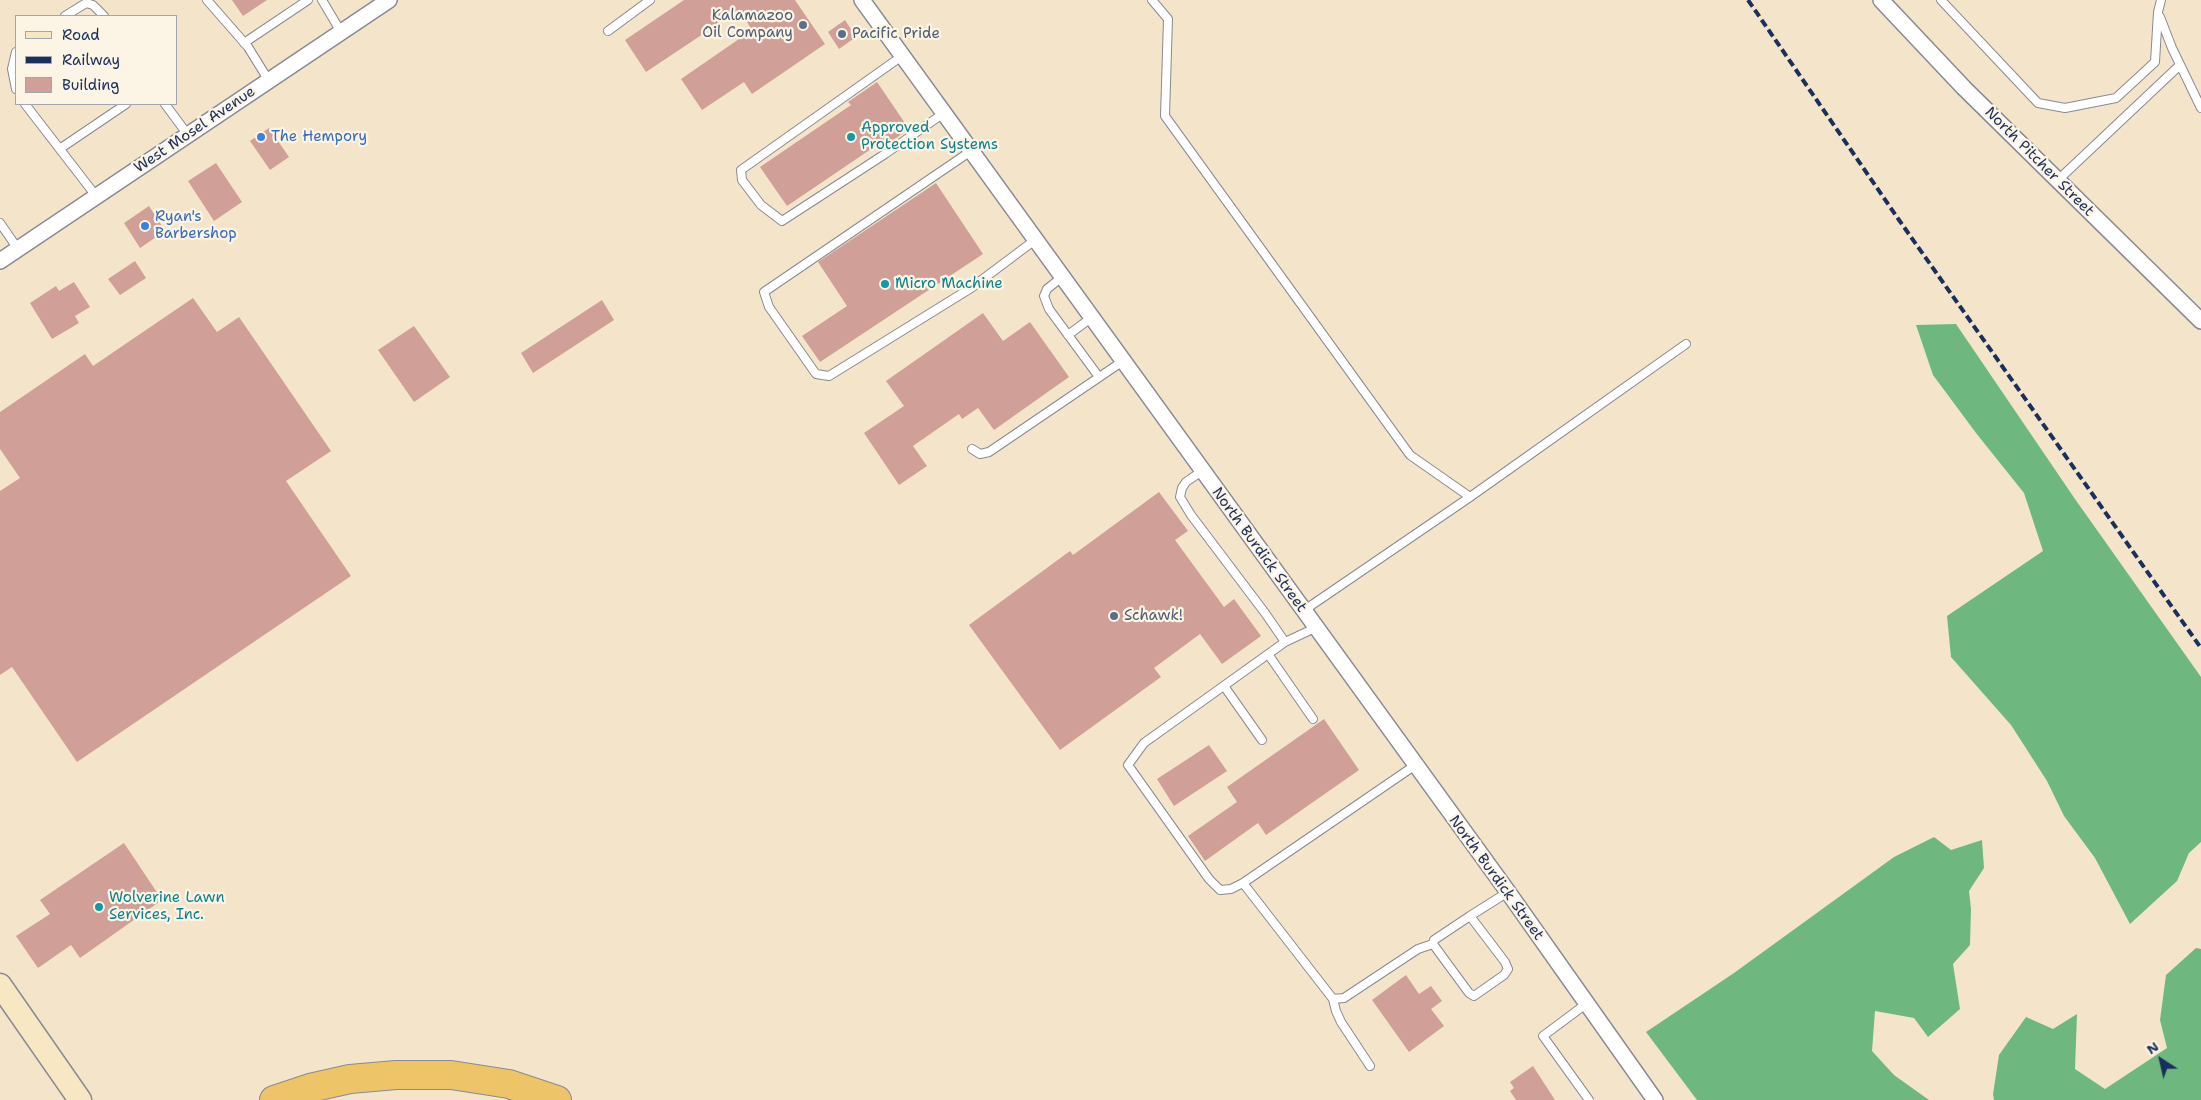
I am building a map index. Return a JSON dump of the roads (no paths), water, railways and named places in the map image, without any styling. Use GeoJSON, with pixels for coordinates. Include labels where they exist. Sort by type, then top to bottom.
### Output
{"type":"FeatureCollection","features":[{"type":"Feature","properties":{"kind":"highway"},"geometry":{"type":"LineString","coordinates":[[274,1100],[310,1088],[350,1079],[405,1075],[451,1076],[509,1084],[557,1100]]}},
{"type":"Feature","properties":{"kind":"street","name":"West Mosel Avenue"},"geometry":{"type":"LineString","coordinates":[[0,261],[390,0]]}},
{"type":"Feature","properties":{"kind":"street","name":"North Burdick Street"},"geometry":{"type":"LineString","coordinates":[[862,0],[1414,766],[1508,892],[1655,1100]]}},
{"type":"Feature","properties":{"kind":"street","name":"North Pitcher Street"},"geometry":{"type":"LineString","coordinates":[[1881,0],[1964,88],[2201,321]]}},
{"type":"Feature","properties":{"kind":"street"},"geometry":{"type":"LineString","coordinates":[[0,985],[79,1099]]}},
{"type":"Feature","properties":{"kind":"lane"},"geometry":{"type":"LineString","coordinates":[[207,0],[244,42],[269,81]]}},
{"type":"Feature","properties":{"kind":"lane"},"geometry":{"type":"LineString","coordinates":[[244,42],[308,0]]}},
{"type":"Feature","properties":{"kind":"lane"},"geometry":{"type":"LineString","coordinates":[[322,0],[342,32]]}},
{"type":"Feature","properties":{"kind":"lane"},"geometry":{"type":"LineString","coordinates":[[608,31],[650,0]]}},
{"type":"Feature","properties":{"kind":"lane"},"geometry":{"type":"LineString","coordinates":[[1152,0],[1168,19],[1165,116],[1410,455],[1470,497]]}},
{"type":"Feature","properties":{"kind":"lane"},"geometry":{"type":"LineString","coordinates":[[1941,0],[2038,103],[2065,108],[2116,98],[2155,62],[2158,12],[2161,0]]}},
{"type":"Feature","properties":{"kind":"lane"},"geometry":{"type":"LineString","coordinates":[[67,15],[86,3],[93,5],[103,15]]}},
{"type":"Feature","properties":{"kind":"lane"},"geometry":{"type":"LineString","coordinates":[[2158,12],[2180,65],[2201,108]]}},
{"type":"Feature","properties":{"kind":"lane"},"geometry":{"type":"LineString","coordinates":[[15,56],[12,69],[15,84]]}},
{"type":"Feature","properties":{"kind":"lane"},"geometry":{"type":"LineString","coordinates":[[902,56],[741,170],[742,180],[761,205],[782,221],[944,113]]}},
{"type":"Feature","properties":{"kind":"lane"},"geometry":{"type":"LineString","coordinates":[[2058,180],[2180,65]]}},
{"type":"Feature","properties":{"kind":"lane"},"geometry":{"type":"LineString","coordinates":[[26,105],[61,148],[96,196]]}},
{"type":"Feature","properties":{"kind":"lane"},"geometry":{"type":"LineString","coordinates":[[61,148],[125,105]]}},
{"type":"Feature","properties":{"kind":"lane"},"geometry":{"type":"LineString","coordinates":[[166,105],[188,135]]}},
{"type":"Feature","properties":{"kind":"lane"},"geometry":{"type":"LineString","coordinates":[[971,152],[764,292],[769,306],[816,374],[829,376],[971,288],[1035,240]]}},
{"type":"Feature","properties":{"kind":"lane"},"geometry":{"type":"LineString","coordinates":[[0,223],[18,249]]}},
{"type":"Feature","properties":{"kind":"lane"},"geometry":{"type":"LineString","coordinates":[[1062,277],[1047,289],[1044,296],[1049,309],[1099,377]]}},
{"type":"Feature","properties":{"kind":"lane"},"geometry":{"type":"LineString","coordinates":[[1068,335],[1092,318]]}},
{"type":"Feature","properties":{"kind":"lane"},"geometry":{"type":"LineString","coordinates":[[1303,611],[1470,497],[1686,344]]}},
{"type":"Feature","properties":{"kind":"lane"},"geometry":{"type":"LineString","coordinates":[[972,449],[980,454],[990,452],[1123,362]]}},
{"type":"Feature","properties":{"kind":"lane"},"geometry":{"type":"LineString","coordinates":[[1202,471],[1186,482],[1180,497],[1191,515],[1285,642]]}},
{"type":"Feature","properties":{"kind":"lane"},"geometry":{"type":"LineString","coordinates":[[1315,628],[1285,642],[1144,743],[1128,765],[1209,879],[1220,890],[1231,889],[1243,883],[1414,766]]}},
{"type":"Feature","properties":{"kind":"lane"},"geometry":{"type":"LineString","coordinates":[[1268,654],[1313,719]]}},
{"type":"Feature","properties":{"kind":"lane"},"geometry":{"type":"LineString","coordinates":[[1224,686],[1262,740]]}},
{"type":"Feature","properties":{"kind":"lane"},"geometry":{"type":"LineString","coordinates":[[1243,883],[1320,985],[1333,999],[1341,1022],[1370,1066]]}},
{"type":"Feature","properties":{"kind":"lane"},"geometry":{"type":"LineString","coordinates":[[1333,999],[1344,998],[1418,949],[1433,944],[1434,940],[1508,892]]}},
{"type":"Feature","properties":{"kind":"lane"},"geometry":{"type":"LineString","coordinates":[[1433,944],[1469,993],[1474,996],[1504,975],[1508,969],[1505,962],[1470,916]]}},
{"type":"Feature","properties":{"kind":"lane"},"geometry":{"type":"LineString","coordinates":[[1586,1004],[1543,1036],[1590,1100]]}},
{"type":"Feature","properties":{"kind":"railway"},"geometry":{"type":"LineString","coordinates":[[1748,0],[1899,220],[2201,648]]}},
{"type":"Feature","properties":{"kind":"place","name":"Kalamazoo Oil Company"},"geometry":{"type":"Point","coordinates":[803,25]}},
{"type":"Feature","properties":{"kind":"place","name":"Pacific Pride"},"geometry":{"type":"Point","coordinates":[842,34]}},
{"type":"Feature","properties":{"kind":"place","name":"The Hempory"},"geometry":{"type":"Point","coordinates":[261,137]}},
{"type":"Feature","properties":{"kind":"place","name":"Approved Protection Systems"},"geometry":{"type":"Point","coordinates":[851,137]}},
{"type":"Feature","properties":{"kind":"place","name":"Ryan's Barbershop"},"geometry":{"type":"Point","coordinates":[145,226]}},
{"type":"Feature","properties":{"kind":"place","name":"Micro Machine"},"geometry":{"type":"Point","coordinates":[885,284]}},
{"type":"Feature","properties":{"kind":"place","name":"Schawk!"},"geometry":{"type":"Point","coordinates":[1114,616]}},
{"type":"Feature","properties":{"kind":"place","name":"Wolverine Lawn Services, Inc."},"geometry":{"type":"Point","coordinates":[99,907]}}]}
